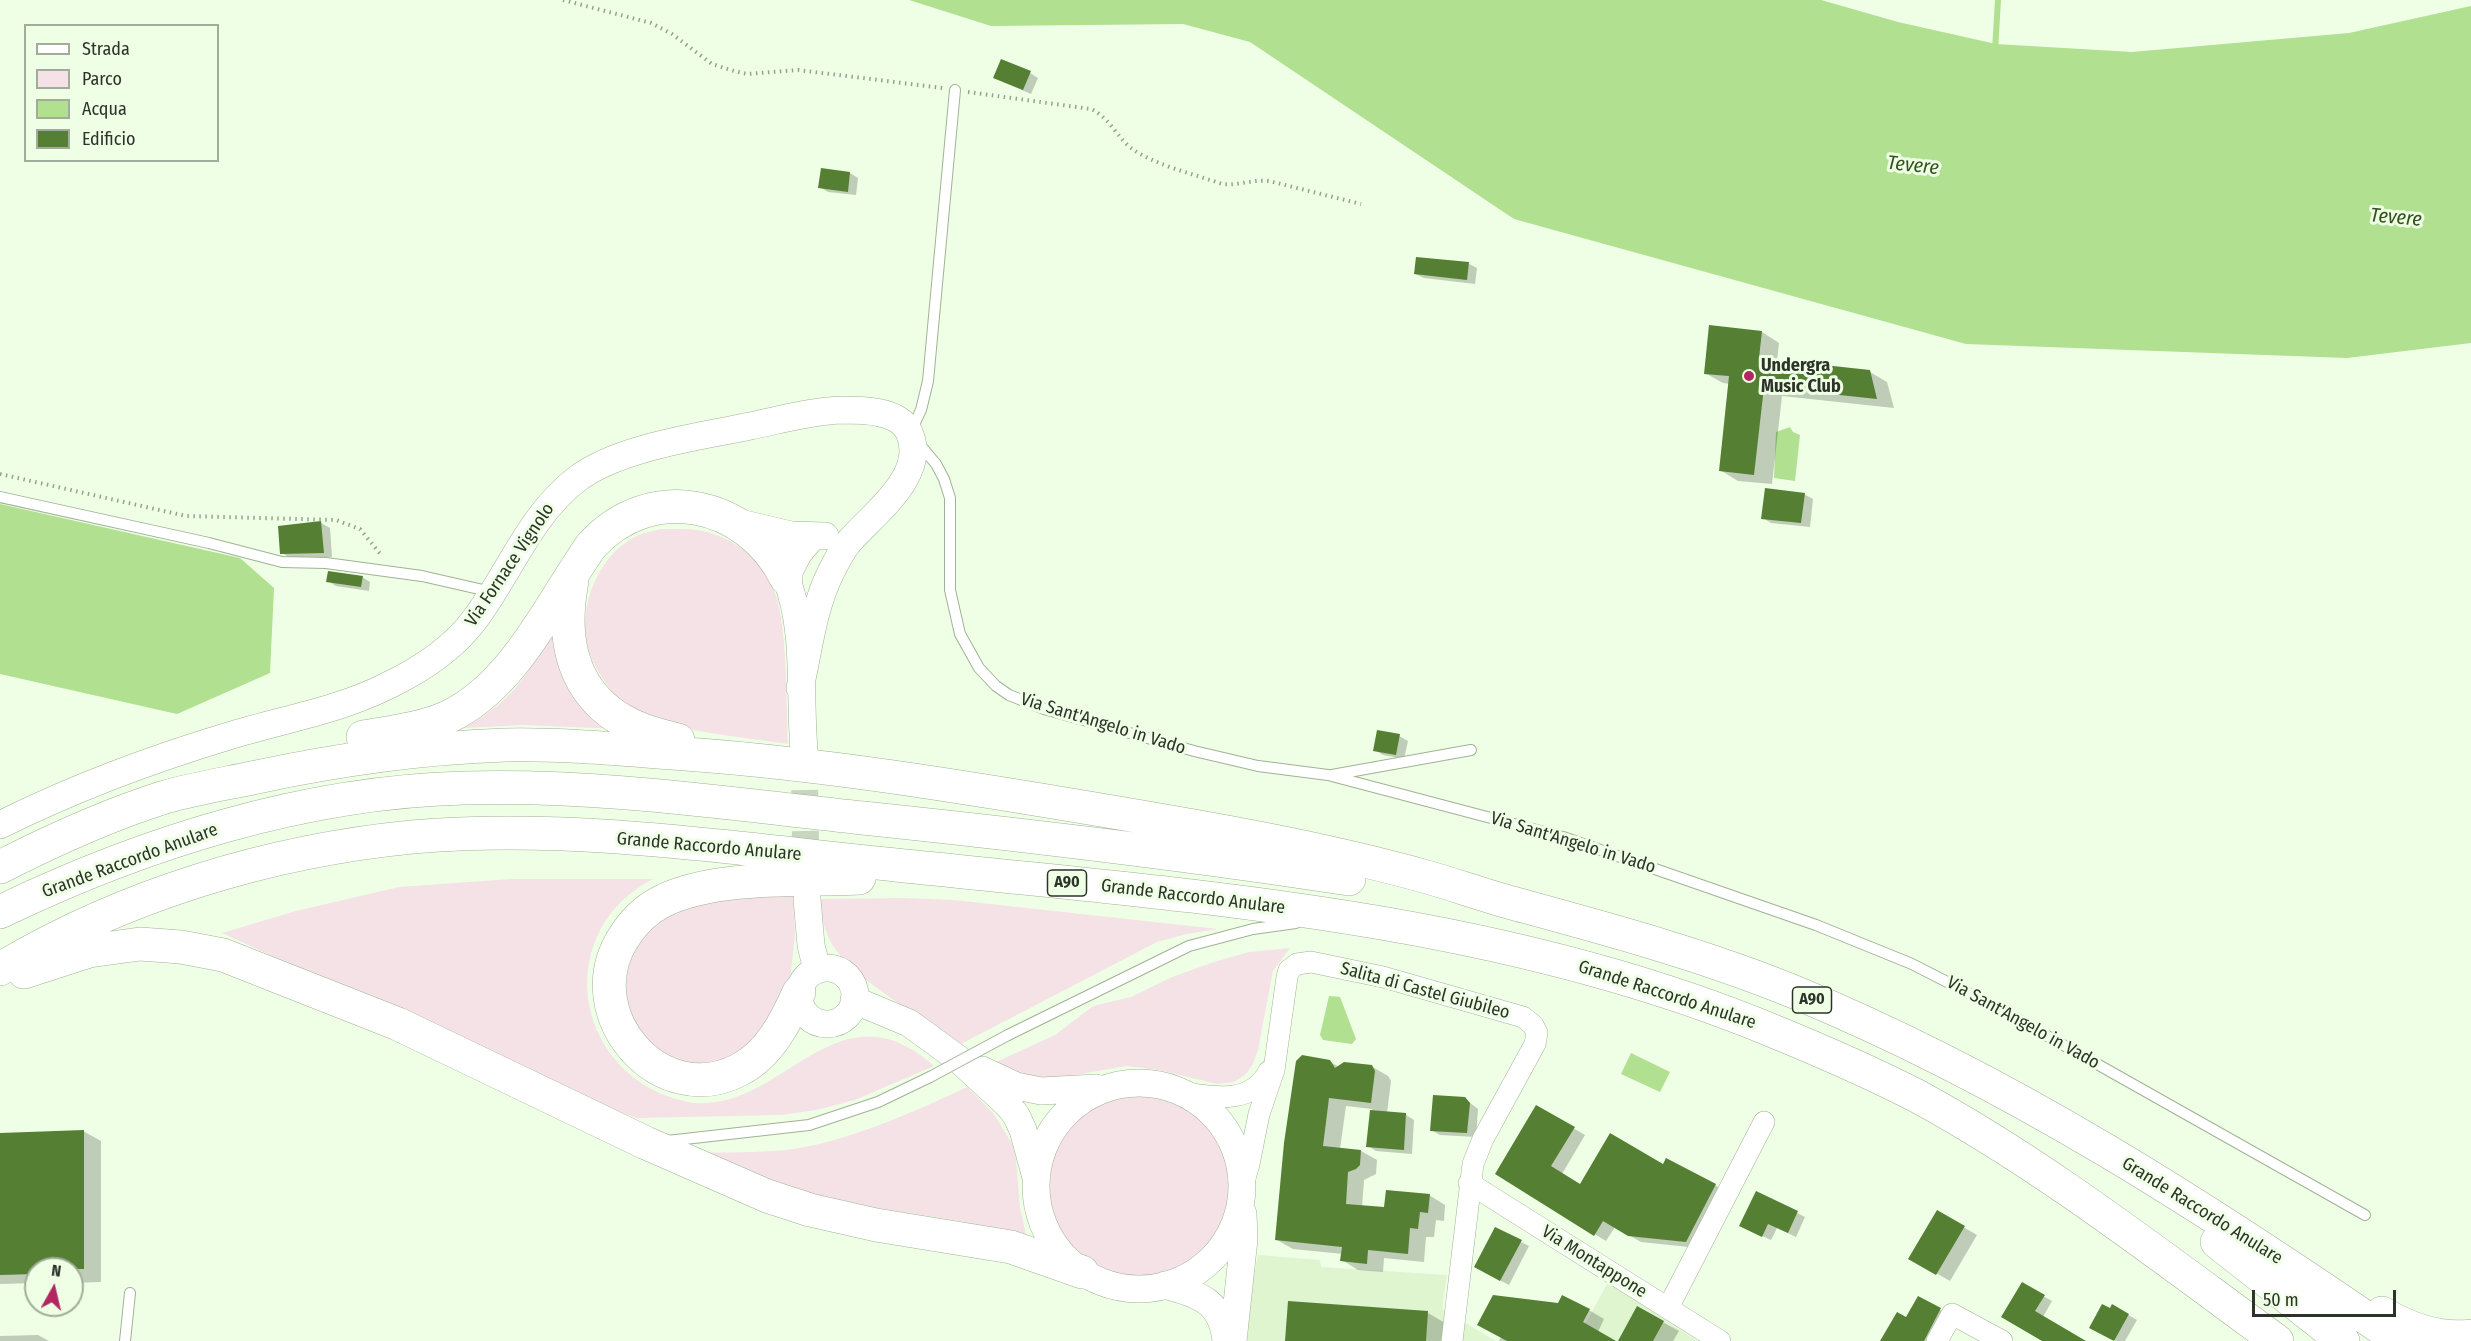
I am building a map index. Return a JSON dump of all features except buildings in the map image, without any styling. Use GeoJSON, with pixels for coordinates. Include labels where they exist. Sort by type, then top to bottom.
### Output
{"type":"FeatureCollection","features":[{"type":"Feature","properties":{"kind":"highway"},"geometry":{"type":"LineString","coordinates":[[172,795],[258,762],[319,746],[428,724],[455,713],[483,693],[511,666],[591,546],[605,532],[623,520],[646,511],[668,507],[690,507],[711,512],[731,521],[761,542],[786,578]]}},
{"type":"Feature","properties":{"kind":"highway"},"geometry":{"type":"LineString","coordinates":[[574,573],[567,608],[567,634],[572,657],[580,676],[592,693],[610,711],[628,724],[652,734],[740,757]]}},
{"type":"Feature","properties":{"kind":"highway","name":"Grande Raccordo Anulare"},"geometry":{"type":"LineString","coordinates":[[0,867],[88,826],[172,795],[333,762],[457,747],[571,746],[740,757],[936,782],[1175,823],[1388,867],[1641,938],[1790,990],[1946,1063],[2092,1142],[2287,1264],[2400,1341]]}},
{"type":"Feature","properties":{"kind":"highway","name":"Grande Raccordo Anulare"},"geometry":{"type":"LineString","coordinates":[[0,912],[34,895],[142,853],[230,825],[317,805],[365,797],[462,788],[512,788],[674,798],[931,825],[1202,856],[1514,903]]}},
{"type":"Feature","properties":{"kind":"highway","name":"Grande Raccordo Anulare"},"geometry":{"type":"LineString","coordinates":[[0,969],[68,931],[173,889],[281,860],[368,843],[409,838],[496,834],[619,838],[976,873],[1220,900],[1347,917],[1467,938],[1597,970],[1680,996],[1770,1029],[1862,1069],[1918,1097],[1979,1132],[2096,1210],[2277,1341]]}},
{"type":"Feature","properties":{"kind":"highway"},"geometry":{"type":"LineString","coordinates":[[808,981],[779,1032],[755,1058],[728,1075],[703,1079],[667,1072],[638,1053],[617,1024],[609,989],[617,948],[633,925],[659,903],[684,893],[716,886],[756,882],[976,873]]}},
{"type":"Feature","properties":{"kind":"highway"},"geometry":{"type":"LineString","coordinates":[[0,982],[45,964],[89,951],[113,947],[162,945],[223,955],[398,1024],[646,1143],[767,1196],[789,1204],[876,1225],[1011,1247],[1082,1272]]}},
{"type":"Feature","properties":{"kind":"highway","name":"Grande Raccordo Anulare"},"geometry":{"type":"LineString","coordinates":[[2092,1142],[2343,1341]]}},
{"type":"Feature","properties":{"kind":"highway","name":"Grande Raccordo Anulare"},"geometry":{"type":"LineString","coordinates":[[2096,1210],[2238,1341]]}},
{"type":"Feature","properties":{"kind":"highway"},"geometry":{"type":"LineString","coordinates":[[2287,1264],[2336,1287],[2403,1324],[2440,1336],[2471,1336]]}},
{"type":"Feature","properties":{"kind":"street","name":"Via Fornace Vignolo"},"geometry":{"type":"LineString","coordinates":[[0,825],[106,778],[154,760],[356,699],[384,688],[419,669],[452,645],[476,618],[537,519],[550,503],[579,478],[613,460],[694,438],[806,414],[838,410],[868,411],[885,415],[902,423],[910,433]]}},
{"type":"Feature","properties":{"kind":"street"},"geometry":{"type":"LineString","coordinates":[[800,688],[820,597],[845,548],[878,513],[907,476],[912,452],[910,433]]}},
{"type":"Feature","properties":{"kind":"street"},"geometry":{"type":"LineString","coordinates":[[731,521],[791,535],[812,537],[853,527],[878,513]]}},
{"type":"Feature","properties":{"kind":"street"},"geometry":{"type":"LineString","coordinates":[[804,749],[798,627],[793,599],[786,578],[798,554],[812,537]]}},
{"type":"Feature","properties":{"kind":"street"},"geometry":{"type":"LineString","coordinates":[[807,899],[811,945],[808,981],[801,1008],[812,1020],[820,1023],[829,1023],[844,1017],[854,1000],[852,983],[847,977],[833,968],[808,981]]}},
{"type":"Feature","properties":{"kind":"street","name":"Salita di Castel Giubileo"},"geometry":{"type":"LineString","coordinates":[[1233,1341],[1244,1239],[1242,1193],[1259,1114],[1272,1078],[1281,1033],[1289,970],[1300,963],[1311,962],[1383,977],[1523,1017],[1533,1025],[1537,1033],[1533,1049],[1480,1144],[1473,1164],[1452,1341]]}},
{"type":"Feature","properties":{"kind":"street"},"geometry":{"type":"LineString","coordinates":[[854,1000],[909,1023],[957,1058],[1008,1104],[1023,1130],[1037,1183],[1040,1213],[1048,1236],[1062,1255],[1082,1272],[1122,1287],[1143,1288],[1165,1285],[1191,1275],[1218,1254],[1228,1238],[1242,1193],[1237,1155],[1225,1126],[1203,1106],[1172,1091],[1136,1084],[1048,1091],[1026,1088],[1007,1082],[957,1058]]}},
{"type":"Feature","properties":{"kind":"street","name":"Salita di Castel Giubileo"},"geometry":{"type":"LineString","coordinates":[[1172,1091],[1227,1097],[1251,1092],[1262,1083],[1275,1060]]}},
{"type":"Feature","properties":{"kind":"street"},"geometry":{"type":"LineString","coordinates":[[1037,1183],[1040,1154],[1052,1128],[1071,1105],[1100,1088]]}},
{"type":"Feature","properties":{"kind":"street"},"geometry":{"type":"LineString","coordinates":[[1668,1308],[1764,1122]]}},
{"type":"Feature","properties":{"kind":"street","name":"Via Montappone"},"geometry":{"type":"LineString","coordinates":[[1469,1183],[1719,1341]]}},
{"type":"Feature","properties":{"kind":"street"},"geometry":{"type":"LineString","coordinates":[[1165,1285],[1201,1297],[1214,1307],[1220,1315],[1226,1341]]}},
{"type":"Feature","properties":{"kind":"street"},"geometry":{"type":"LineString","coordinates":[[1937,1341],[1952,1314],[2002,1341]]}},
{"type":"Feature","properties":{"kind":"lane"},"geometry":{"type":"LineString","coordinates":[[910,433],[921,410],[928,381],[955,90]]}},
{"type":"Feature","properties":{"kind":"lane","name":"Via Sant'Angelo in Vado"},"geometry":{"type":"LineString","coordinates":[[910,433],[936,464],[950,498],[950,590],[960,634],[972,659],[996,686],[1019,700],[1179,747],[1258,766],[1328,775],[1590,846],[1794,917],[1894,956],[2033,1027],[2365,1215]]}},
{"type":"Feature","properties":{"kind":"lane"},"geometry":{"type":"LineString","coordinates":[[0,497],[208,543],[282,562],[326,563],[396,573],[437,579],[492,592]]}},
{"type":"Feature","properties":{"kind":"lane"},"geometry":{"type":"LineString","coordinates":[[1328,775],[1471,750]]}},
{"type":"Feature","properties":{"kind":"lane"},"geometry":{"type":"LineString","coordinates":[[646,1143],[809,1125],[870,1106],[1189,946],[1254,929],[1347,917]]}},
{"type":"Feature","properties":{"kind":"lane"},"geometry":{"type":"LineString","coordinates":[[125,1341],[130,1293]]}},
{"type":"Feature","properties":{"kind":"path"},"geometry":{"type":"LineString","coordinates":[[0,474],[186,516],[336,520],[360,529],[396,573]]}},
{"type":"Feature","properties":{"kind":"shaded area"},"geometry":{"type":"Polygon","coordinates":[[[1258,1255],[1320,1260],[1321,1267],[1447,1275],[1442,1309],[1496,1341],[1241,1341],[1258,1255]]]}},
{"type":"Feature","properties":{"kind":"shaded area"},"geometry":{"type":"Polygon","coordinates":[[[1608,1282],[1697,1341],[1576,1341],[1608,1282]]]}},
{"type":"Feature","properties":{"kind":"green space"},"geometry":{"type":"Polygon","coordinates":[[[661,529],[702,531],[728,540],[747,553],[769,580],[779,605],[782,623],[786,665],[788,744],[683,728],[645,717],[632,710],[616,696],[602,678],[588,648],[586,638],[585,623],[590,592],[604,564],[614,552],[626,542],[642,534],[661,529]]]}},
{"type":"Feature","properties":{"kind":"green space"},"geometry":{"type":"Polygon","coordinates":[[[559,619],[618,729],[524,725],[464,728],[497,706],[520,682],[531,668],[559,619]]]}},
{"type":"Feature","properties":{"kind":"green space"},"geometry":{"type":"Polygon","coordinates":[[[511,879],[653,879],[621,902],[600,930],[589,963],[588,996],[596,1029],[614,1058],[641,1082],[676,1099],[712,1103],[744,1094],[833,1044],[864,1037],[897,1042],[934,1066],[855,1100],[817,1110],[781,1115],[637,1118],[592,1103],[222,933],[296,911],[399,887],[511,879]]]}},
{"type":"Feature","properties":{"kind":"green space"},"geometry":{"type":"Polygon","coordinates":[[[793,896],[795,935],[791,972],[781,1006],[768,1033],[712,1069],[659,1056],[622,1010],[621,983],[640,935],[679,908],[738,897],[793,896]]]}},
{"type":"Feature","properties":{"kind":"green space"},"geometry":{"type":"Polygon","coordinates":[[[819,899],[954,900],[1218,929],[1157,942],[961,1044],[864,978],[839,954],[827,935],[819,899]]]}},
{"type":"Feature","properties":{"kind":"green space"},"geometry":{"type":"Polygon","coordinates":[[[1290,948],[1273,971],[1258,1050],[1253,1064],[1245,1075],[1234,1082],[1217,1084],[1159,1070],[1126,1066],[1054,1079],[1011,1074],[996,1062],[1055,1035],[1093,1006],[1131,997],[1172,977],[1214,962],[1249,952],[1290,948]]]}},
{"type":"Feature","properties":{"kind":"green space"},"geometry":{"type":"Polygon","coordinates":[[[967,1087],[994,1114],[1012,1144],[1016,1159],[1020,1208],[1027,1238],[960,1221],[818,1199],[694,1153],[786,1150],[832,1141],[902,1116],[967,1087]]]}},
{"type":"Feature","properties":{"kind":"green space"},"geometry":{"type":"Polygon","coordinates":[[[1139,1094],[1174,1101],[1203,1121],[1223,1150],[1230,1185],[1223,1220],[1203,1249],[1174,1269],[1139,1276],[1104,1269],[1075,1249],[1055,1220],[1048,1185],[1055,1150],[1075,1121],[1104,1101],[1139,1094]]]}},
{"type":"Feature","properties":{"kind":"water","name":"Tevere"},"geometry":{"type":"Polygon","coordinates":[[[909,0],[1821,0],[1898,22],[1996,44],[2132,52],[2349,33],[2471,6],[2471,343],[2347,358],[1966,344],[1514,219],[1250,42],[1183,24],[991,26],[909,0]]]}},
{"type":"Feature","properties":{"kind":"water"},"geometry":{"type":"Polygon","coordinates":[[[1790,427],[1793,432],[1800,435],[1795,481],[1774,478],[1776,432],[1790,427]]]}},
{"type":"Feature","properties":{"kind":"water"},"geometry":{"type":"Polygon","coordinates":[[[0,504],[240,558],[274,588],[270,673],[177,714],[0,674],[0,504]]]}},
{"type":"Feature","properties":{"kind":"water"},"geometry":{"type":"Polygon","coordinates":[[[1329,996],[1340,997],[1356,1039],[1352,1044],[1323,1040],[1320,1035],[1329,996]]]}},
{"type":"Feature","properties":{"kind":"water"},"geometry":{"type":"Polygon","coordinates":[[[1631,1053],[1670,1072],[1660,1092],[1621,1074],[1631,1053]]]}},
{"type":"Feature","properties":{"kind":"waterway"},"geometry":{"type":"LineString","coordinates":[[1995,51],[1998,0]]}},
{"type":"Feature","properties":{"kind":"tunnel"},"geometry":{"type":"LineString","coordinates":[[804,749],[806,874]]}},
{"type":"Feature","properties":{"kind":"place","name":"Undergra Music Club"},"geometry":{"type":"Point","coordinates":[1749,376]}}]}
